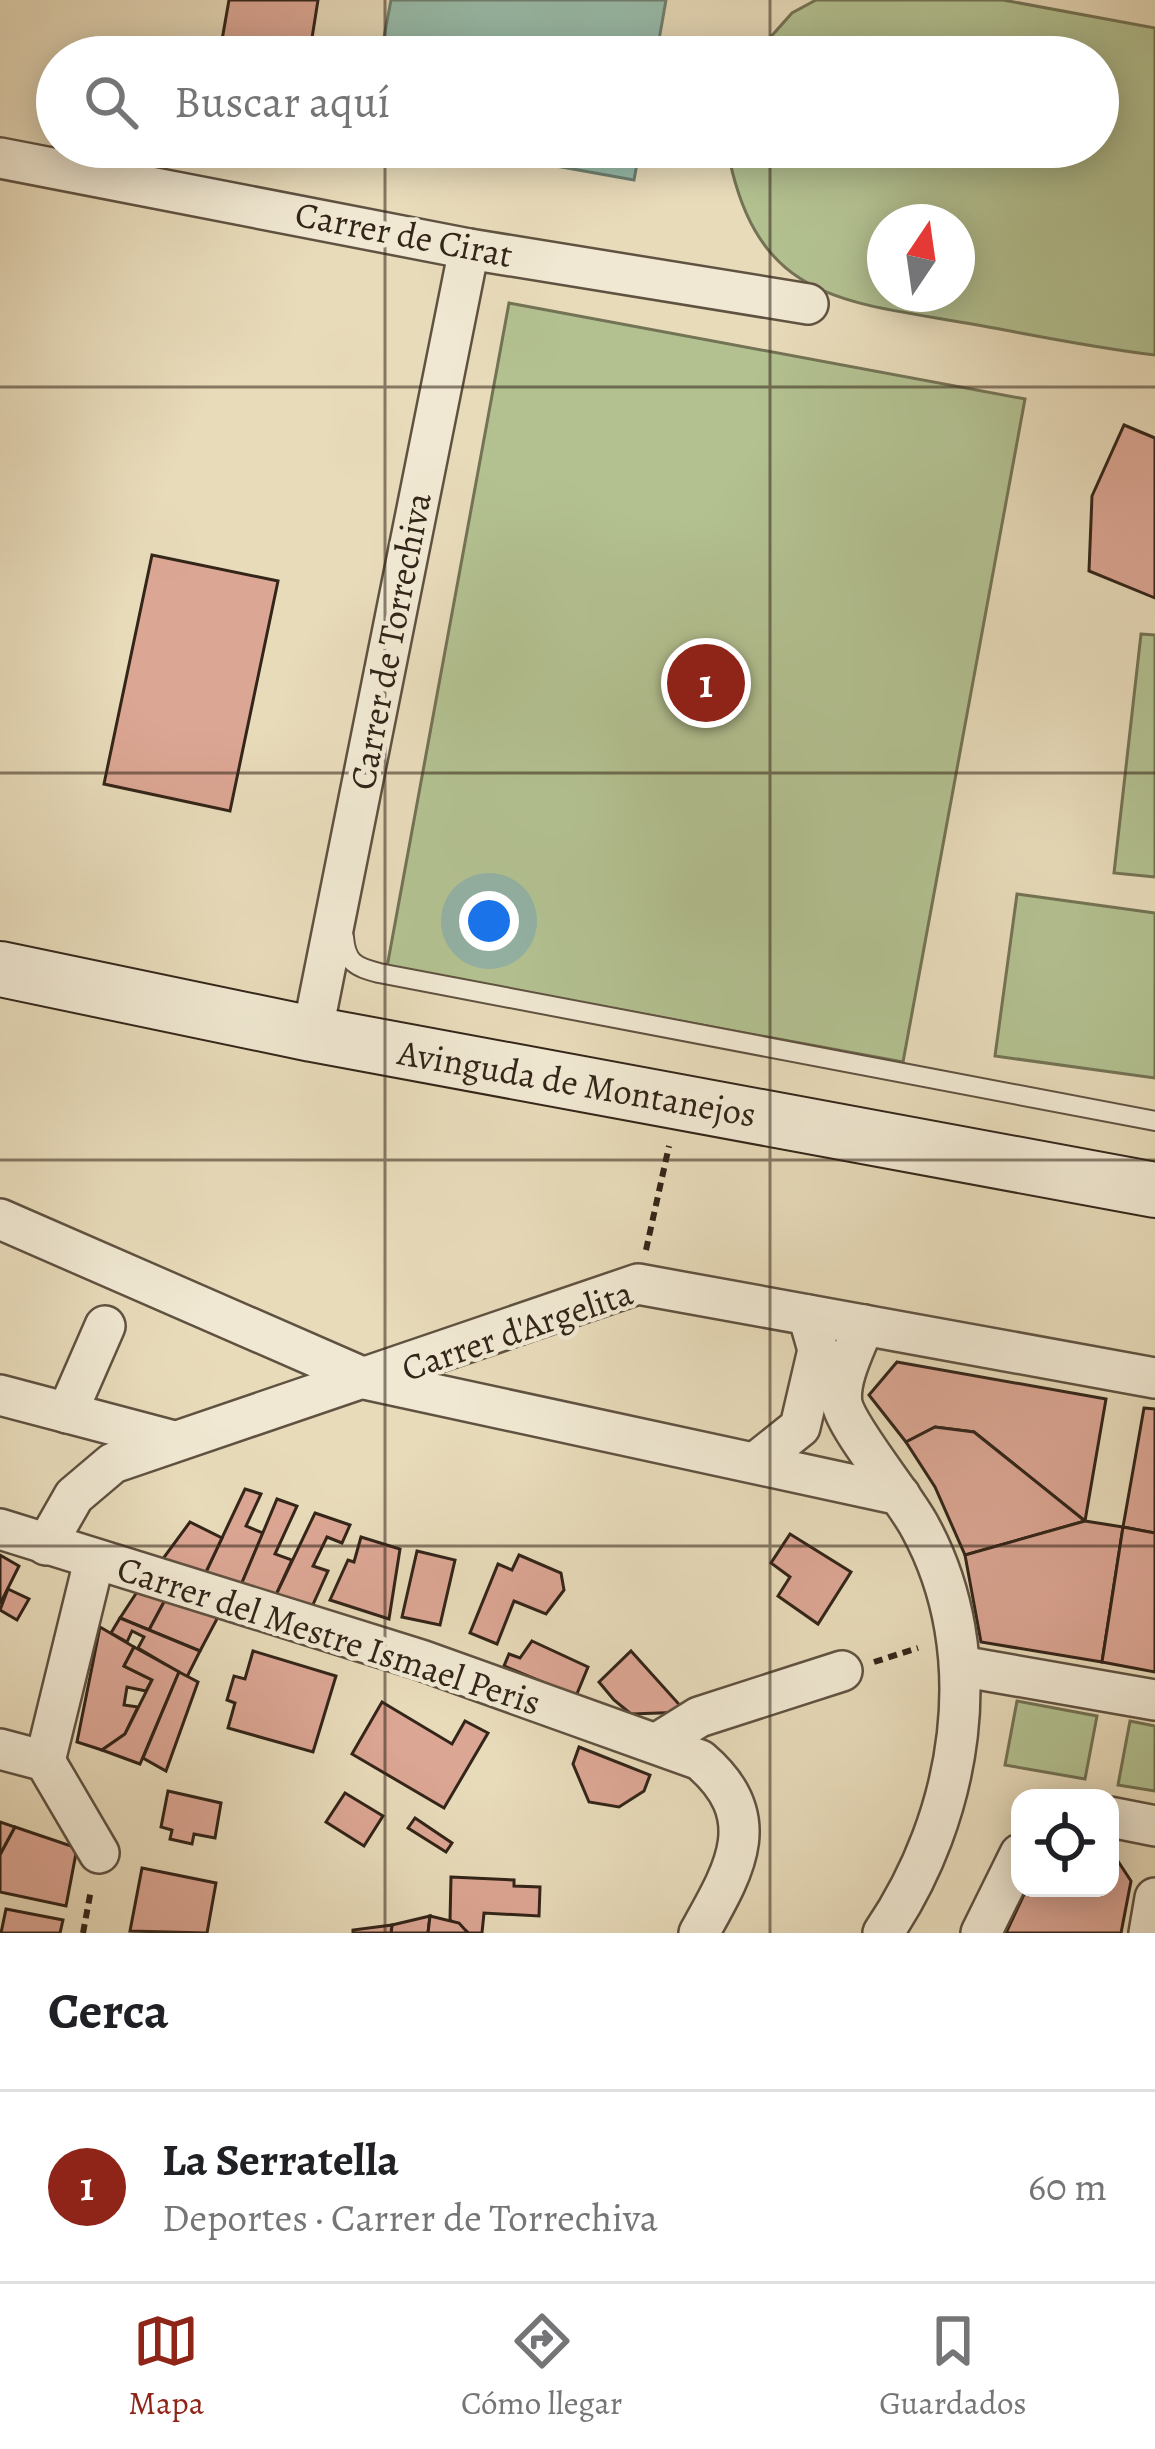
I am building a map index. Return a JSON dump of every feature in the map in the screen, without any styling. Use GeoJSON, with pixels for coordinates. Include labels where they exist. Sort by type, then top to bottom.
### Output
{"type":"FeatureCollection","features":[{"type":"Feature","properties":{"kind":"street","name":"Carrer de Cirat"},"geometry":{"type":"LineString","coordinates":[[0,158],[36,165]]}},
{"type":"Feature","properties":{"kind":"street","name":"Carrer de Cirat"},"geometry":{"type":"LineString","coordinates":[[52,168],[469,249],[808,304]]}},
{"type":"Feature","properties":{"kind":"street","name":"Carrer de Torrechiva"},"geometry":{"type":"LineString","coordinates":[[312,1034],[469,249]]}},
{"type":"Feature","properties":{"kind":"street","name":"Avinguda de Montanejos"},"geometry":{"type":"LineString","coordinates":[[0,969],[312,1034],[1155,1190]]}},
{"type":"Feature","properties":{"kind":"street"},"geometry":{"type":"LineString","coordinates":[[0,1219],[369,1380]]}},
{"type":"Feature","properties":{"kind":"street","name":"Carrer d'Argelita"},"geometry":{"type":"LineString","coordinates":[[46,1545],[58,1518],[91,1477],[174,1441],[369,1380],[638,1284],[1155,1378]]}},
{"type":"Feature","properties":{"kind":"street"},"geometry":{"type":"LineString","coordinates":[[770,1466],[800,1427],[818,1350],[808,1315]]}},
{"type":"Feature","properties":{"kind":"street"},"geometry":{"type":"LineString","coordinates":[[864,1325],[847,1369],[842,1404],[932,1550],[958,1651],[954,1759],[940,1816],[924,1864],[883,1933]]}},
{"type":"Feature","properties":{"kind":"street"},"geometry":{"type":"LineString","coordinates":[[67,1413],[105,1326]]}},
{"type":"Feature","properties":{"kind":"street","name":"Carrer d'Argelita"},"geometry":{"type":"LineString","coordinates":[[369,1380],[900,1495]]}},
{"type":"Feature","properties":{"kind":"street"},"geometry":{"type":"LineString","coordinates":[[0,1395],[174,1441]]}},
{"type":"Feature","properties":{"kind":"street"},"geometry":{"type":"LineString","coordinates":[[770,1466],[842,1404]]}},
{"type":"Feature","properties":{"kind":"street","name":"Carrer del Mestre Ismael Peris"},"geometry":{"type":"LineString","coordinates":[[0,1529],[421,1660],[700,1760],[733,1796],[738,1851],[699,1933]]}},
{"type":"Feature","properties":{"kind":"street"},"geometry":{"type":"LineString","coordinates":[[94,1561],[48,1748],[99,1853]]}},
{"type":"Feature","properties":{"kind":"street"},"geometry":{"type":"LineString","coordinates":[[958,1651],[1155,1700]]}},
{"type":"Feature","properties":{"kind":"street"},"geometry":{"type":"LineString","coordinates":[[659,1742],[699,1717],[842,1671]]}},
{"type":"Feature","properties":{"kind":"street"},"geometry":{"type":"LineString","coordinates":[[0,1748],[48,1748]]}},
{"type":"Feature","properties":{"kind":"street"},"geometry":{"type":"LineString","coordinates":[[1119,1819],[1155,1826]]}},
{"type":"Feature","properties":{"kind":"street"},"geometry":{"type":"LineString","coordinates":[[981,1933],[1011,1872]]}},
{"type":"Feature","properties":{"kind":"street"},"geometry":{"type":"LineString","coordinates":[[1149,1933],[1155,1898]]}},
{"type":"Feature","properties":{"kind":"lane"},"geometry":{"type":"LineString","coordinates":[[340,884],[345,955],[356,967],[1155,1121]]}},
{"type":"Feature","properties":{"kind":"path"},"geometry":{"type":"LineString","coordinates":[[638,1284],[679,1101]]}},
{"type":"Feature","properties":{"kind":"path"},"geometry":{"type":"LineString","coordinates":[[842,1671],[958,1651]]}},
{"type":"Feature","properties":{"kind":"path"},"geometry":{"type":"LineString","coordinates":[[82,1933],[99,1853]]}},
{"type":"Feature","properties":{"kind":"shaded area"},"geometry":{"type":"Polygon","coordinates":[[[391,0],[666,0],[660,36],[384,36],[391,0]]]}},
{"type":"Feature","properties":{"kind":"shaded area"},"geometry":{"type":"Polygon","coordinates":[[[816,0],[1003,0],[1155,28],[1155,355],[904,312],[975,312],[975,204],[867,204],[867,304],[810,285],[782,265],[759,236],[740,198],[732,168],[1119,168],[1119,36],[772,36],[792,13],[816,0]]]}},
{"type":"Feature","properties":{"kind":"shaded area"},"geometry":{"type":"Polygon","coordinates":[[[567,168],[636,168],[634,180],[567,168]]]}},
{"type":"Feature","properties":{"kind":"shaded area"},"geometry":{"type":"Polygon","coordinates":[[[509,303],[1025,399],[903,1062],[387,967],[509,303]]]}},
{"type":"Feature","properties":{"kind":"shaded area"},"geometry":{"type":"Polygon","coordinates":[[[1141,634],[1155,635],[1155,877],[1114,873],[1141,634]]]}},
{"type":"Feature","properties":{"kind":"shaded area"},"geometry":{"type":"Polygon","coordinates":[[[1017,894],[1155,913],[1155,1078],[995,1056],[1017,894]]]}},
{"type":"Feature","properties":{"kind":"shaded area"},"geometry":{"type":"Polygon","coordinates":[[[1017,1701],[1097,1716],[1085,1779],[1005,1765],[1017,1701]]]}},
{"type":"Feature","properties":{"kind":"shaded area"},"geometry":{"type":"Polygon","coordinates":[[[1130,1721],[1155,1726],[1155,1791],[1118,1785],[1130,1721]]]}},
{"type":"Feature","properties":{"kind":"building"},"geometry":{"type":"Polygon","coordinates":[[[229,0],[318,0],[312,36],[223,36],[229,0]]]}},
{"type":"Feature","properties":{"kind":"building"},"geometry":{"type":"Polygon","coordinates":[[[1124,425],[1155,438],[1155,598],[1089,571],[1092,496],[1124,425]]]}},
{"type":"Feature","properties":{"kind":"building"},"geometry":{"type":"Polygon","coordinates":[[[152,555],[278,581],[230,811],[104,784],[152,555]]]}},
{"type":"Feature","properties":{"kind":"building"},"geometry":{"type":"Polygon","coordinates":[[[897,1362],[1106,1399],[1085,1521],[974,1432],[935,1427],[906,1442],[869,1395],[897,1362]]]}},
{"type":"Feature","properties":{"kind":"building"},"geometry":{"type":"Polygon","coordinates":[[[1144,1408],[1155,1409],[1155,1533],[1123,1527],[1144,1408]]]}},
{"type":"Feature","properties":{"kind":"building"},"geometry":{"type":"Polygon","coordinates":[[[935,1427],[974,1432],[1085,1521],[965,1555],[935,1487],[906,1442],[935,1427]]]}},
{"type":"Feature","properties":{"kind":"building"},"geometry":{"type":"Polygon","coordinates":[[[245,1489],[261,1494],[246,1526],[263,1533],[241,1585],[205,1574],[245,1489]]]}},
{"type":"Feature","properties":{"kind":"building"},"geometry":{"type":"Polygon","coordinates":[[[277,1499],[297,1506],[275,1554],[292,1560],[275,1597],[241,1585],[277,1499]]]}},
{"type":"Feature","properties":{"kind":"building"},"geometry":{"type":"Polygon","coordinates":[[[315,1513],[350,1525],[342,1543],[327,1537],[313,1566],[328,1571],[311,1609],[275,1597],[315,1513]]]}},
{"type":"Feature","properties":{"kind":"building"},"geometry":{"type":"Polygon","coordinates":[[[1085,1521],[1123,1527],[1102,1662],[981,1642],[965,1555],[1085,1521]]]}},
{"type":"Feature","properties":{"kind":"building"},"geometry":{"type":"Polygon","coordinates":[[[190,1522],[222,1538],[205,1574],[162,1560],[190,1522]]]}},
{"type":"Feature","properties":{"kind":"building"},"geometry":{"type":"Polygon","coordinates":[[[1123,1527],[1155,1533],[1155,1672],[1102,1662],[1123,1527]]]}},
{"type":"Feature","properties":{"kind":"building"},"geometry":{"type":"Polygon","coordinates":[[[790,1534],[851,1572],[818,1624],[778,1596],[790,1577],[771,1563],[790,1534]]]}},
{"type":"Feature","properties":{"kind":"building"},"geometry":{"type":"Polygon","coordinates":[[[361,1537],[400,1549],[389,1619],[330,1600],[348,1560],[354,1562],[361,1537]]]}},
{"type":"Feature","properties":{"kind":"building"},"geometry":{"type":"Polygon","coordinates":[[[417,1551],[455,1560],[440,1625],[402,1617],[417,1551]]]}},
{"type":"Feature","properties":{"kind":"building"},"geometry":{"type":"Polygon","coordinates":[[[0,1555],[19,1566],[0,1604],[0,1555]]]}},
{"type":"Feature","properties":{"kind":"building"},"geometry":{"type":"Polygon","coordinates":[[[519,1555],[561,1573],[564,1590],[546,1614],[514,1601],[497,1644],[470,1633],[498,1564],[512,1570],[519,1555]]]}},
{"type":"Feature","properties":{"kind":"building"},"geometry":{"type":"Polygon","coordinates":[[[8,1589],[29,1599],[17,1620],[0,1610],[8,1589]]]}},
{"type":"Feature","properties":{"kind":"building"},"geometry":{"type":"Polygon","coordinates":[[[137,1592],[165,1600],[149,1630],[120,1618],[137,1592]]]}},
{"type":"Feature","properties":{"kind":"building"},"geometry":{"type":"Polygon","coordinates":[[[165,1600],[218,1617],[200,1651],[149,1630],[165,1600]]]}},
{"type":"Feature","properties":{"kind":"building"},"geometry":{"type":"Polygon","coordinates":[[[120,1618],[200,1651],[187,1677],[138,1648],[144,1637],[132,1631],[127,1642],[111,1633],[120,1618]]]}},
{"type":"Feature","properties":{"kind":"building"},"geometry":{"type":"Polygon","coordinates":[[[100,1627],[134,1647],[124,1666],[152,1680],[146,1691],[127,1687],[124,1705],[138,1707],[125,1734],[102,1750],[77,1742],[100,1627]]]}},
{"type":"Feature","properties":{"kind":"building"},"geometry":{"type":"Polygon","coordinates":[[[532,1641],[588,1667],[576,1696],[504,1666],[509,1654],[520,1658],[532,1641]]]}},
{"type":"Feature","properties":{"kind":"building"},"geometry":{"type":"Polygon","coordinates":[[[134,1647],[179,1672],[140,1764],[102,1750],[125,1734],[152,1680],[124,1666],[134,1647]]]}},
{"type":"Feature","properties":{"kind":"building"},"geometry":{"type":"Polygon","coordinates":[[[253,1651],[336,1676],[313,1752],[228,1728],[235,1703],[227,1700],[234,1676],[245,1679],[253,1651]]]}},
{"type":"Feature","properties":{"kind":"building"},"geometry":{"type":"Polygon","coordinates":[[[631,1651],[686,1712],[631,1714],[614,1700],[599,1682],[631,1651]]]}},
{"type":"Feature","properties":{"kind":"building"},"geometry":{"type":"Polygon","coordinates":[[[179,1672],[198,1682],[166,1771],[143,1758],[179,1672]]]}},
{"type":"Feature","properties":{"kind":"building"},"geometry":{"type":"Polygon","coordinates":[[[382,1702],[452,1744],[465,1721],[488,1733],[444,1808],[352,1754],[382,1702]]]}},
{"type":"Feature","properties":{"kind":"building"},"geometry":{"type":"Polygon","coordinates":[[[579,1747],[650,1775],[644,1791],[619,1807],[589,1802],[573,1764],[579,1747]]]}},
{"type":"Feature","properties":{"kind":"building"},"geometry":{"type":"Polygon","coordinates":[[[168,1791],[221,1803],[215,1838],[194,1834],[192,1844],[170,1839],[172,1830],[161,1827],[168,1791]]]}},
{"type":"Feature","properties":{"kind":"building"},"geometry":{"type":"Polygon","coordinates":[[[345,1793],[383,1816],[364,1846],[326,1822],[345,1793]]]}},
{"type":"Feature","properties":{"kind":"building"},"geometry":{"type":"Polygon","coordinates":[[[415,1818],[452,1843],[446,1852],[408,1828],[415,1818]]]}},
{"type":"Feature","properties":{"kind":"building"},"geometry":{"type":"Polygon","coordinates":[[[0,1822],[15,1827],[0,1855],[0,1822]]]}},
{"type":"Feature","properties":{"kind":"building"},"geometry":{"type":"Polygon","coordinates":[[[15,1827],[77,1848],[66,1906],[0,1892],[0,1855],[15,1827]]]}},
{"type":"Feature","properties":{"kind":"building"},"geometry":{"type":"Polygon","coordinates":[[[1119,1863],[1131,1881],[1121,1933],[1006,1933],[1023,1897],[1119,1897],[1119,1863]]]}},
{"type":"Feature","properties":{"kind":"building"},"geometry":{"type":"Polygon","coordinates":[[[142,1868],[216,1883],[207,1933],[130,1931],[142,1868]]]}},
{"type":"Feature","properties":{"kind":"building"},"geometry":{"type":"Polygon","coordinates":[[[451,1877],[514,1880],[514,1886],[540,1887],[539,1916],[484,1913],[482,1933],[469,1933],[450,1920],[451,1877]]]}},
{"type":"Feature","properties":{"kind":"building"},"geometry":{"type":"Polygon","coordinates":[[[6,1909],[63,1920],[60,1933],[1,1933],[6,1909]]]}},
{"type":"Feature","properties":{"kind":"building"},"geometry":{"type":"Polygon","coordinates":[[[430,1916],[428,1933],[391,1933],[392,1925],[430,1916]]]}},
{"type":"Feature","properties":{"kind":"building"},"geometry":{"type":"Polygon","coordinates":[[[430,1916],[459,1923],[468,1933],[428,1933],[430,1916]]]}},
{"type":"Feature","properties":{"kind":"building"},"geometry":{"type":"Polygon","coordinates":[[[392,1925],[391,1933],[353,1933],[353,1930],[392,1925]]]}},
{"type":"Feature","properties":{"kind":"place","name":"La Serratella"},"geometry":{"type":"Point","coordinates":[706,683]}}]}
